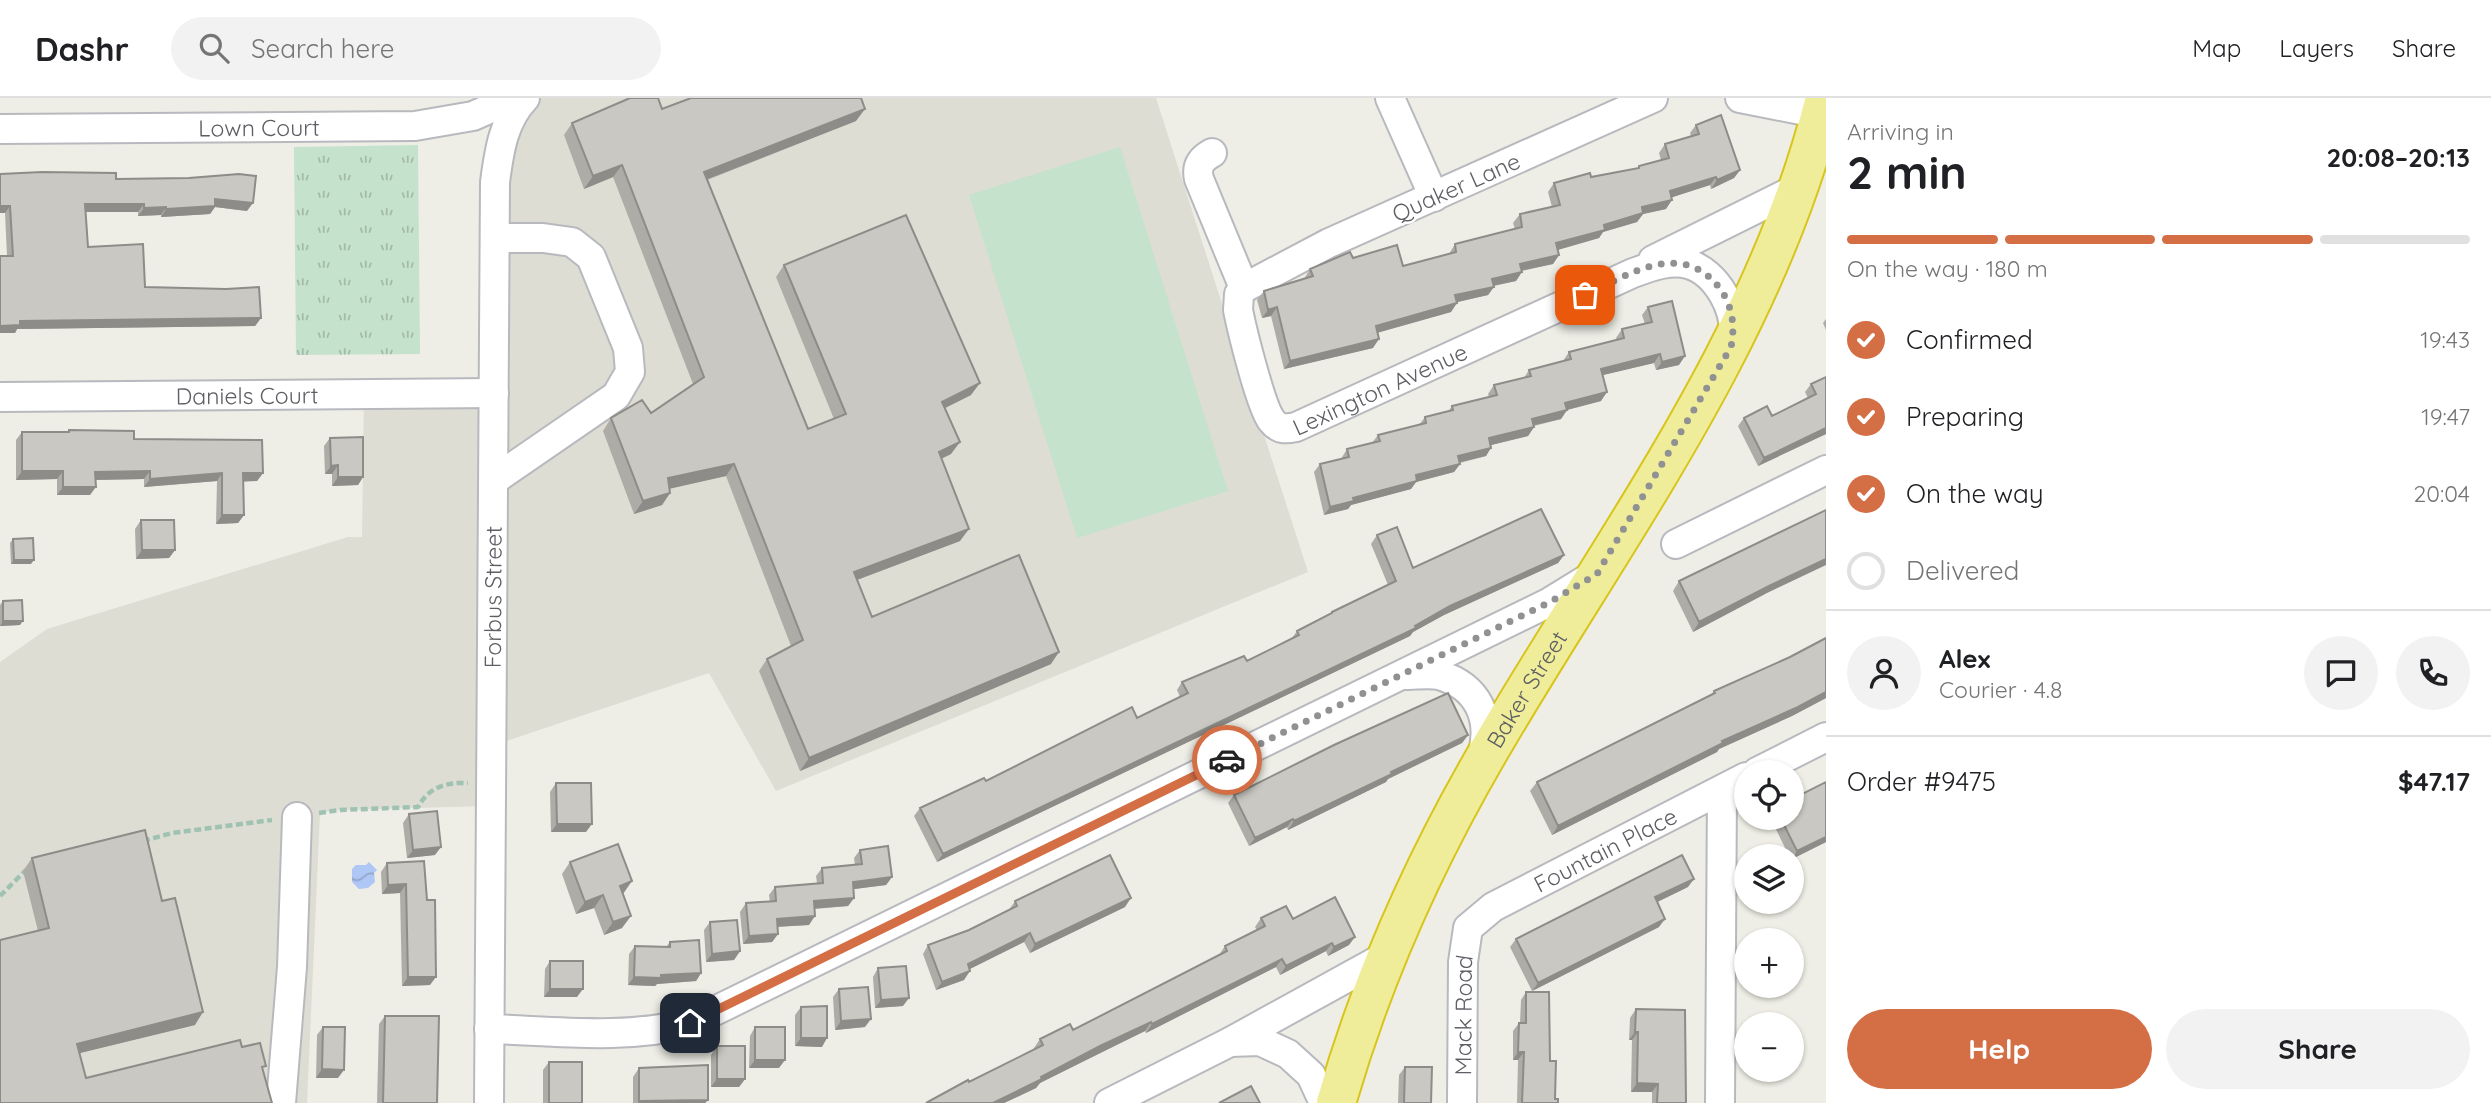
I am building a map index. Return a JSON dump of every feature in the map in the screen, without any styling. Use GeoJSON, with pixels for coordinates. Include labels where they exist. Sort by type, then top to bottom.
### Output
{"type":"FeatureCollection","features":[{"type":"Feature","properties":{"kind":"highway","name":"Baker Street"},"geometry":{"type":"LineString","coordinates":[[1336,1103],[1386,956],[1431,856],[1476,772],[1731,347],[1769,267],[1800,187],[1824,109]]}},
{"type":"Feature","properties":{"kind":"street","name":"Lown Court"},"geometry":{"type":"LineString","coordinates":[[0,129],[415,126],[473,116],[514,98]]}},
{"type":"Feature","properties":{"kind":"street","name":"Forbus Street"},"geometry":{"type":"LineString","coordinates":[[489,1103],[495,182],[501,143],[514,110],[525,98]]}},
{"type":"Feature","properties":{"kind":"street"},"geometry":{"type":"LineString","coordinates":[[1390,98],[1434,197]]}},
{"type":"Feature","properties":{"kind":"street","name":"Quaker Lane"},"geometry":{"type":"LineString","coordinates":[[1251,284],[1329,243],[1434,197],[1617,106],[1653,98]]}},
{"type":"Feature","properties":{"kind":"street"},"geometry":{"type":"LineString","coordinates":[[1740,98],[1824,109]]}},
{"type":"Feature","properties":{"kind":"street"},"geometry":{"type":"LineString","coordinates":[[1212,153],[1200,163],[1197,171],[1199,179],[1251,284]]}},
{"type":"Feature","properties":{"kind":"street","name":"Lexington Avenue"},"geometry":{"type":"LineString","coordinates":[[1251,284],[1239,294],[1238,310],[1267,412],[1279,427],[1286,429],[1309,421],[1633,273],[1684,244],[1800,187]]}},
{"type":"Feature","properties":{"kind":"street"},"geometry":{"type":"LineString","coordinates":[[494,480],[616,396],[629,372],[628,348],[591,257],[572,242],[543,237],[496,238]]}},
{"type":"Feature","properties":{"kind":"street","name":"Lexington Avenue"},"geometry":{"type":"LineString","coordinates":[[1633,273],[1673,262],[1687,263],[1700,269],[1718,287],[1730,309],[1733,321],[1731,347]]}},
{"type":"Feature","properties":{"kind":"street","name":"Daniels Court"},"geometry":{"type":"LineString","coordinates":[[0,397],[494,393]]}},
{"type":"Feature","properties":{"kind":"street"},"geometry":{"type":"LineString","coordinates":[[1676,544],[1826,470]]}},
{"type":"Feature","properties":{"kind":"street"},"geometry":{"type":"LineString","coordinates":[[489,1029],[635,1033],[664,1030],[690,1023],[1403,675],[1550,602],[1597,574]]}},
{"type":"Feature","properties":{"kind":"street"},"geometry":{"type":"LineString","coordinates":[[1403,675],[1438,675],[1468,689],[1484,713],[1487,740],[1476,772]]}},
{"type":"Feature","properties":{"kind":"street"},"geometry":{"type":"LineString","coordinates":[[1781,760],[1826,737]]}},
{"type":"Feature","properties":{"kind":"street","name":"Fountain Place"},"geometry":{"type":"LineString","coordinates":[[1468,928],[1493,906],[1734,784]]}},
{"type":"Feature","properties":{"kind":"street"},"geometry":{"type":"LineString","coordinates":[[1720,1103],[1733,977],[1722,790]]}},
{"type":"Feature","properties":{"kind":"street"},"geometry":{"type":"LineString","coordinates":[[281,1103],[292,967],[297,817]]}},
{"type":"Feature","properties":{"kind":"street","name":"Mack Road"},"geometry":{"type":"LineString","coordinates":[[1462,1103],[1463,962],[1468,928]]}},
{"type":"Feature","properties":{"kind":"street"},"geometry":{"type":"LineString","coordinates":[[1109,1103],[1230,1042],[1386,956]]}},
{"type":"Feature","properties":{"kind":"street"},"geometry":{"type":"LineString","coordinates":[[1230,1042],[1260,1041],[1288,1054],[1311,1075],[1324,1103]]}},
{"type":"Feature","properties":{"kind":"path"},"geometry":{"type":"LineString","coordinates":[[136,842],[172,834],[340,810],[418,807],[425,794],[445,783],[492,785]]}},
{"type":"Feature","properties":{"kind":"path"},"geometry":{"type":"LineString","coordinates":[[0,896],[23,871],[36,867]]}},
{"type":"Feature","properties":{"kind":"shaded area"},"geometry":{"type":"Polygon","coordinates":[[[525,98],[1156,98],[1308,572],[776,791],[709,673],[492,746],[491,806],[340,810],[320,813],[307,1103],[0,1103],[0,662],[47,629],[348,537],[362,537],[364,394],[494,393],[495,182],[525,98]]]}},
{"type":"Feature","properties":{"kind":"green space"},"geometry":{"type":"Polygon","coordinates":[[[418,145],[420,354],[296,355],[294,147],[418,145]]]}},
{"type":"Feature","properties":{"kind":"green space"},"geometry":{"type":"Polygon","coordinates":[[[1120,147],[1228,491],[1077,538],[969,195],[1120,147]]]}},
{"type":"Feature","properties":{"kind":"water"},"geometry":{"type":"Polygon","coordinates":[[[369,862],[377,870],[374,873],[375,882],[368,888],[359,889],[352,882],[352,869],[356,865],[366,865],[369,862]]]}},
{"type":"Feature","properties":{"kind":"building"},"geometry":{"type":"Polygon","coordinates":[[[630,98],[658,98],[662,109],[691,98],[861,98],[865,109],[704,172],[808,429],[846,414],[784,265],[906,215],[980,383],[942,402],[960,442],[939,452],[969,529],[854,572],[872,617],[1019,555],[1059,652],[809,758],[767,659],[803,640],[734,464],[668,478],[670,493],[643,501],[611,418],[642,400],[651,413],[704,377],[622,165],[593,176],[572,123],[630,98]]]}},
{"type":"Feature","properties":{"kind":"building"},"geometry":{"type":"Polygon","coordinates":[[[1721,115],[1740,170],[1717,180],[1716,177],[1670,191],[1672,200],[1642,207],[1643,213],[1604,225],[1605,230],[1556,243],[1559,255],[1520,264],[1522,272],[1492,279],[1494,287],[1455,295],[1457,303],[1376,326],[1379,339],[1290,361],[1277,307],[1268,310],[1264,291],[1313,276],[1310,269],[1350,252],[1353,258],[1397,245],[1403,266],[1456,252],[1455,244],[1522,227],[1520,214],[1560,205],[1554,183],[1590,173],[1591,177],[1639,168],[1669,158],[1665,144],[1699,134],[1696,125],[1721,115]]]}},
{"type":"Feature","properties":{"kind":"building"},"geometry":{"type":"Polygon","coordinates":[[[116,173],[116,179],[239,174],[256,176],[253,203],[215,199],[215,206],[166,209],[144,208],[144,204],[85,204],[88,247],[143,244],[145,287],[259,287],[261,318],[20,321],[20,325],[0,326],[0,256],[13,256],[10,206],[0,206],[0,174],[116,173]]]}},
{"type":"Feature","properties":{"kind":"building"},"geometry":{"type":"Polygon","coordinates":[[[1672,301],[1685,356],[1662,362],[1660,354],[1601,369],[1607,392],[1565,403],[1567,410],[1532,419],[1534,427],[1489,438],[1491,448],[1458,456],[1460,464],[1416,475],[1417,481],[1330,507],[1320,464],[1349,457],[1347,449],[1380,441],[1378,435],[1426,423],[1425,417],[1453,410],[1452,406],[1497,395],[1494,385],[1531,376],[1529,370],[1571,359],[1569,352],[1624,338],[1622,329],[1652,322],[1648,307],[1672,301]]]}},
{"type":"Feature","properties":{"kind":"building"},"geometry":{"type":"Polygon","coordinates":[[[1826,377],[1826,428],[1764,458],[1744,418],[1767,406],[1772,416],[1816,394],[1811,384],[1826,377]]]}},
{"type":"Feature","properties":{"kind":"building"},"geometry":{"type":"Polygon","coordinates":[[[134,431],[134,439],[262,440],[263,473],[243,473],[244,515],[222,515],[222,473],[150,479],[150,471],[95,472],[96,487],[63,487],[63,471],[22,471],[22,432],[134,431]]]}},
{"type":"Feature","properties":{"kind":"building"},"geometry":{"type":"Polygon","coordinates":[[[363,437],[363,477],[338,477],[338,465],[331,466],[330,438],[363,437]]]}},
{"type":"Feature","properties":{"kind":"building"},"geometry":{"type":"Polygon","coordinates":[[[1541,509],[1564,555],[1450,606],[1415,626],[1416,628],[943,854],[920,808],[984,778],[986,781],[1132,707],[1137,718],[1188,693],[1182,682],[1244,656],[1247,661],[1299,635],[1297,631],[1332,612],[1396,581],[1377,535],[1397,527],[1413,568],[1541,509]]]}},
{"type":"Feature","properties":{"kind":"building"},"geometry":{"type":"Polygon","coordinates":[[[1826,510],[1826,559],[1699,622],[1679,581],[1826,510]]]}},
{"type":"Feature","properties":{"kind":"building"},"geometry":{"type":"Polygon","coordinates":[[[141,520],[174,520],[175,550],[142,550],[141,520]]]}},
{"type":"Feature","properties":{"kind":"building"},"geometry":{"type":"Polygon","coordinates":[[[33,538],[34,560],[14,560],[13,539],[33,538]]]}},
{"type":"Feature","properties":{"kind":"building"},"geometry":{"type":"Polygon","coordinates":[[[22,600],[23,621],[3,621],[3,601],[22,600]]]}},
{"type":"Feature","properties":{"kind":"building"},"geometry":{"type":"Polygon","coordinates":[[[1826,638],[1826,692],[1722,741],[1723,743],[1558,826],[1537,782],[1715,693],[1714,691],[1826,638]]]}},
{"type":"Feature","properties":{"kind":"building"},"geometry":{"type":"Polygon","coordinates":[[[1448,693],[1468,735],[1255,838],[1234,795],[1334,745],[1448,693]]]}},
{"type":"Feature","properties":{"kind":"building"},"geometry":{"type":"Polygon","coordinates":[[[1826,782],[1826,837],[1804,848],[1804,844],[1794,844],[1786,830],[1804,830],[1804,793],[1826,782]]]}},
{"type":"Feature","properties":{"kind":"building"},"geometry":{"type":"Polygon","coordinates":[[[556,783],[591,783],[592,824],[557,824],[556,783]]]}},
{"type":"Feature","properties":{"kind":"building"},"geometry":{"type":"Polygon","coordinates":[[[437,811],[441,847],[413,850],[409,814],[437,811]]]}},
{"type":"Feature","properties":{"kind":"building"},"geometry":{"type":"Polygon","coordinates":[[[145,830],[162,901],[175,898],[203,1012],[77,1044],[86,1078],[240,1040],[242,1047],[260,1043],[266,1066],[262,1067],[272,1103],[0,1103],[0,940],[49,928],[32,858],[145,830]]]}},
{"type":"Feature","properties":{"kind":"building"},"geometry":{"type":"Polygon","coordinates":[[[618,844],[632,881],[620,886],[631,916],[613,922],[603,895],[585,902],[570,862],[618,844]]]}},
{"type":"Feature","properties":{"kind":"building"},"geometry":{"type":"Polygon","coordinates":[[[888,846],[892,877],[853,882],[854,898],[814,901],[815,916],[777,919],[778,934],[749,936],[746,903],[776,901],[775,887],[823,883],[822,868],[862,864],[860,850],[888,846]]]}},
{"type":"Feature","properties":{"kind":"building"},"geometry":{"type":"Polygon","coordinates":[[[1110,855],[1131,898],[1035,944],[1030,933],[968,964],[970,971],[942,982],[928,945],[969,930],[1017,906],[1015,901],[1110,855]]]}},
{"type":"Feature","properties":{"kind":"building"},"geometry":{"type":"Polygon","coordinates":[[[1682,855],[1694,879],[1655,897],[1665,919],[1538,983],[1516,939],[1682,855]]]}},
{"type":"Feature","properties":{"kind":"building"},"geometry":{"type":"Polygon","coordinates":[[[424,861],[427,900],[435,900],[436,977],[408,977],[406,884],[388,885],[387,863],[424,861]]]}},
{"type":"Feature","properties":{"kind":"building"},"geometry":{"type":"Polygon","coordinates":[[[1335,897],[1355,937],[1334,947],[1332,943],[1286,966],[1282,959],[1152,1024],[1151,1022],[1100,1046],[993,1103],[926,1103],[1043,1045],[1040,1039],[1070,1024],[1073,1030],[1227,951],[1225,946],[1265,926],[1261,918],[1286,906],[1293,919],[1335,897]]]}},
{"type":"Feature","properties":{"kind":"building"},"geometry":{"type":"Polygon","coordinates":[[[737,920],[740,951],[712,954],[710,922],[737,920]]]}},
{"type":"Feature","properties":{"kind":"building"},"geometry":{"type":"Polygon","coordinates":[[[699,940],[701,973],[661,975],[661,978],[634,977],[635,946],[670,947],[670,942],[699,940]]]}},
{"type":"Feature","properties":{"kind":"building"},"geometry":{"type":"Polygon","coordinates":[[[550,961],[583,961],[583,989],[550,989],[550,961]]]}},
{"type":"Feature","properties":{"kind":"building"},"geometry":{"type":"Polygon","coordinates":[[[906,966],[909,998],[881,1000],[878,968],[906,966]]]}},
{"type":"Feature","properties":{"kind":"building"},"geometry":{"type":"Polygon","coordinates":[[[868,987],[871,1019],[841,1021],[839,989],[868,987]]]}},
{"type":"Feature","properties":{"kind":"building"},"geometry":{"type":"Polygon","coordinates":[[[1526,992],[1549,992],[1550,1061],[1556,1061],[1555,1099],[1558,1099],[1558,1103],[1522,1103],[1524,1052],[1518,1052],[1519,1023],[1526,1023],[1526,992]]]}},
{"type":"Feature","properties":{"kind":"building"},"geometry":{"type":"Polygon","coordinates":[[[827,1006],[827,1038],[801,1038],[801,1007],[827,1006]]]}},
{"type":"Feature","properties":{"kind":"building"},"geometry":{"type":"Polygon","coordinates":[[[1636,1009],[1685,1010],[1686,1103],[1657,1103],[1658,1084],[1637,1083],[1636,1009]]]}},
{"type":"Feature","properties":{"kind":"building"},"geometry":{"type":"Polygon","coordinates":[[[385,1016],[439,1016],[437,1103],[383,1103],[385,1016]]]}},
{"type":"Feature","properties":{"kind":"building"},"geometry":{"type":"Polygon","coordinates":[[[323,1027],[345,1027],[344,1070],[322,1069],[323,1027]]]}},
{"type":"Feature","properties":{"kind":"building"},"geometry":{"type":"Polygon","coordinates":[[[755,1027],[785,1027],[785,1060],[755,1060],[755,1027]]]}},
{"type":"Feature","properties":{"kind":"building"},"geometry":{"type":"Polygon","coordinates":[[[717,1046],[745,1046],[745,1079],[717,1079],[717,1046]]]}},
{"type":"Feature","properties":{"kind":"building"},"geometry":{"type":"Polygon","coordinates":[[[549,1062],[582,1062],[582,1103],[549,1103],[549,1062]]]}},
{"type":"Feature","properties":{"kind":"building"},"geometry":{"type":"Polygon","coordinates":[[[708,1065],[708,1100],[639,1101],[639,1068],[708,1065]]]}},
{"type":"Feature","properties":{"kind":"building"},"geometry":{"type":"Polygon","coordinates":[[[1405,1067],[1432,1067],[1431,1103],[1404,1103],[1405,1067]]]}},
{"type":"Feature","properties":{"kind":"building"},"geometry":{"type":"Polygon","coordinates":[[[1251,1086],[1260,1103],[1219,1103],[1251,1086]]]}},
{"type":"Feature","properties":{"kind":"way so far"},"geometry":{"type":"LineString","coordinates":[[1227,760],[1550,602],[1597,574],[1710,387],[1731,347],[1734,334],[1733,321],[1725,297],[1700,269],[1687,263],[1673,262],[1644,269],[1585,295]]}},
{"type":"Feature","properties":{"kind":"route"},"geometry":{"type":"LineString","coordinates":[[690,1023],[1227,760]]}}]}
